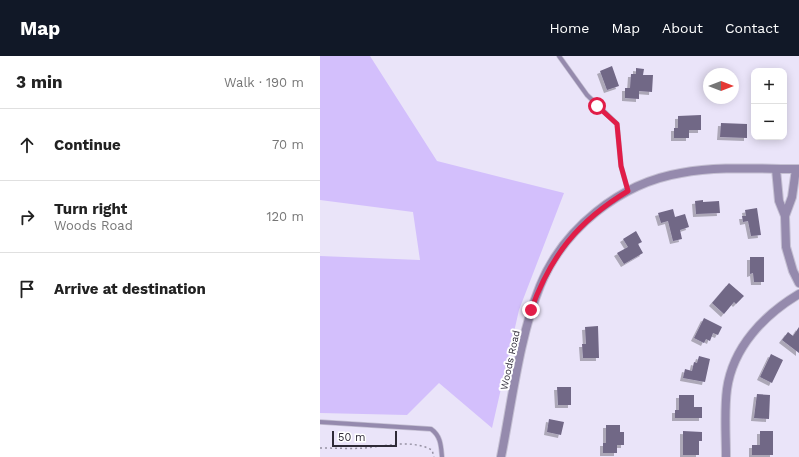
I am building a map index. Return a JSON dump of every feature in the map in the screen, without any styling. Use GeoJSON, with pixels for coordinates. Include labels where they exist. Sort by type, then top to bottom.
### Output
{"type":"FeatureCollection","features":[{"type":"Feature","properties":{"kind":"street"},"geometry":{"type":"LineString","coordinates":[[776,169],[779,201],[785,216],[786,247],[793,271],[799,283]]}},
{"type":"Feature","properties":{"kind":"street","name":"Woods Road"},"geometry":{"type":"LineString","coordinates":[[501,457],[531,310],[544,278],[556,258],[576,231],[600,209],[628,191],[661,178],[680,173],[711,170],[797,169]]}},
{"type":"Feature","properties":{"kind":"street"},"geometry":{"type":"LineString","coordinates":[[785,216],[792,197],[797,169]]}},
{"type":"Feature","properties":{"kind":"street"},"geometry":{"type":"LineString","coordinates":[[726,457],[726,398],[736,359],[744,345],[762,321],[784,303],[799,294]]}},
{"type":"Feature","properties":{"kind":"lane"},"geometry":{"type":"LineString","coordinates":[[559,56],[587,95],[617,124],[621,166],[628,191]]}},
{"type":"Feature","properties":{"kind":"lane"},"geometry":{"type":"LineString","coordinates":[[320,422],[431,429],[436,433],[440,440],[442,457]]}},
{"type":"Feature","properties":{"kind":"path"},"geometry":{"type":"LineString","coordinates":[[320,448],[364,448],[397,444],[425,446],[432,450],[434,457]]}},
{"type":"Feature","properties":{"kind":"shaded area"},"geometry":{"type":"Polygon","coordinates":[[[320,56],[370,56],[437,161],[564,193],[519,310],[492,428],[439,383],[407,415],[320,413],[320,256],[420,260],[413,212],[320,200],[320,56]]]}},
{"type":"Feature","properties":{"kind":"building"},"geometry":{"type":"Polygon","coordinates":[[[612,66],[619,86],[607,90],[600,71],[612,66]]]}},
{"type":"Feature","properties":{"kind":"building"},"geometry":{"type":"Polygon","coordinates":[[[636,68],[644,69],[643,75],[653,75],[652,92],[639,91],[639,99],[625,98],[625,88],[630,88],[631,74],[636,74],[636,68]]]}},
{"type":"Feature","properties":{"kind":"building"},"geometry":{"type":"Polygon","coordinates":[[[701,115],[701,130],[689,130],[689,138],[674,138],[674,128],[678,128],[678,116],[701,115]]]}},
{"type":"Feature","properties":{"kind":"building"},"geometry":{"type":"Polygon","coordinates":[[[721,123],[747,124],[747,138],[720,137],[721,123]]]}},
{"type":"Feature","properties":{"kind":"building"},"geometry":{"type":"Polygon","coordinates":[[[703,200],[703,202],[719,201],[720,213],[696,214],[695,201],[703,200]]]}},
{"type":"Feature","properties":{"kind":"building"},"geometry":{"type":"Polygon","coordinates":[[[757,208],[761,235],[751,236],[748,221],[743,222],[742,216],[746,216],[745,210],[757,208]]]}},
{"type":"Feature","properties":{"kind":"building"},"geometry":{"type":"Polygon","coordinates":[[[673,209],[675,217],[685,214],[689,227],[680,230],[682,239],[673,241],[668,221],[661,223],[658,213],[673,209]]]}},
{"type":"Feature","properties":{"kind":"building"},"geometry":{"type":"Polygon","coordinates":[[[636,231],[642,242],[638,244],[643,253],[624,264],[617,253],[628,247],[623,239],[636,231]]]}},
{"type":"Feature","properties":{"kind":"building"},"geometry":{"type":"Polygon","coordinates":[[[750,257],[764,257],[764,282],[754,282],[753,273],[750,274],[750,257]]]}},
{"type":"Feature","properties":{"kind":"building"},"geometry":{"type":"Polygon","coordinates":[[[729,283],[744,296],[736,304],[734,302],[724,314],[712,303],[729,283]]]}},
{"type":"Feature","properties":{"kind":"building"},"geometry":{"type":"Polygon","coordinates":[[[704,318],[722,327],[718,335],[713,333],[710,341],[706,339],[704,343],[694,338],[704,318]]]}},
{"type":"Feature","properties":{"kind":"building"},"geometry":{"type":"Polygon","coordinates":[[[598,326],[599,358],[583,358],[582,344],[586,344],[585,327],[598,326]]]}},
{"type":"Feature","properties":{"kind":"building"},"geometry":{"type":"Polygon","coordinates":[[[799,327],[799,353],[782,340],[788,332],[793,336],[799,327]]]}},
{"type":"Feature","properties":{"kind":"building"},"geometry":{"type":"Polygon","coordinates":[[[771,354],[783,360],[772,383],[760,377],[771,354]]]}},
{"type":"Feature","properties":{"kind":"building"},"geometry":{"type":"Polygon","coordinates":[[[699,356],[710,359],[705,382],[683,378],[685,369],[692,371],[694,362],[697,363],[699,356]]]}},
{"type":"Feature","properties":{"kind":"building"},"geometry":{"type":"Polygon","coordinates":[[[557,387],[571,387],[571,405],[558,405],[557,387]]]}},
{"type":"Feature","properties":{"kind":"building"},"geometry":{"type":"Polygon","coordinates":[[[757,394],[770,395],[769,419],[754,418],[757,394]]]}},
{"type":"Feature","properties":{"kind":"building"},"geometry":{"type":"Polygon","coordinates":[[[679,395],[694,395],[694,407],[702,407],[702,418],[675,418],[675,410],[679,410],[679,395]]]}},
{"type":"Feature","properties":{"kind":"building"},"geometry":{"type":"Polygon","coordinates":[[[549,419],[564,422],[561,435],[547,432],[549,419]]]}},
{"type":"Feature","properties":{"kind":"building"},"geometry":{"type":"Polygon","coordinates":[[[606,425],[620,425],[620,432],[624,432],[624,445],[617,445],[617,453],[603,453],[603,443],[606,443],[606,425]]]}},
{"type":"Feature","properties":{"kind":"building"},"geometry":{"type":"Polygon","coordinates":[[[683,431],[702,432],[702,441],[699,441],[699,455],[683,455],[683,431]]]}},
{"type":"Feature","properties":{"kind":"building"},"geometry":{"type":"Polygon","coordinates":[[[760,431],[773,431],[773,455],[752,455],[752,445],[760,445],[760,431]]]}},
{"type":"Feature","properties":{"kind":"route"},"geometry":{"type":"LineString","coordinates":[[531,310],[544,278],[571,236],[600,209],[628,191],[621,166],[617,124],[610,116],[597,106]]}}]}
